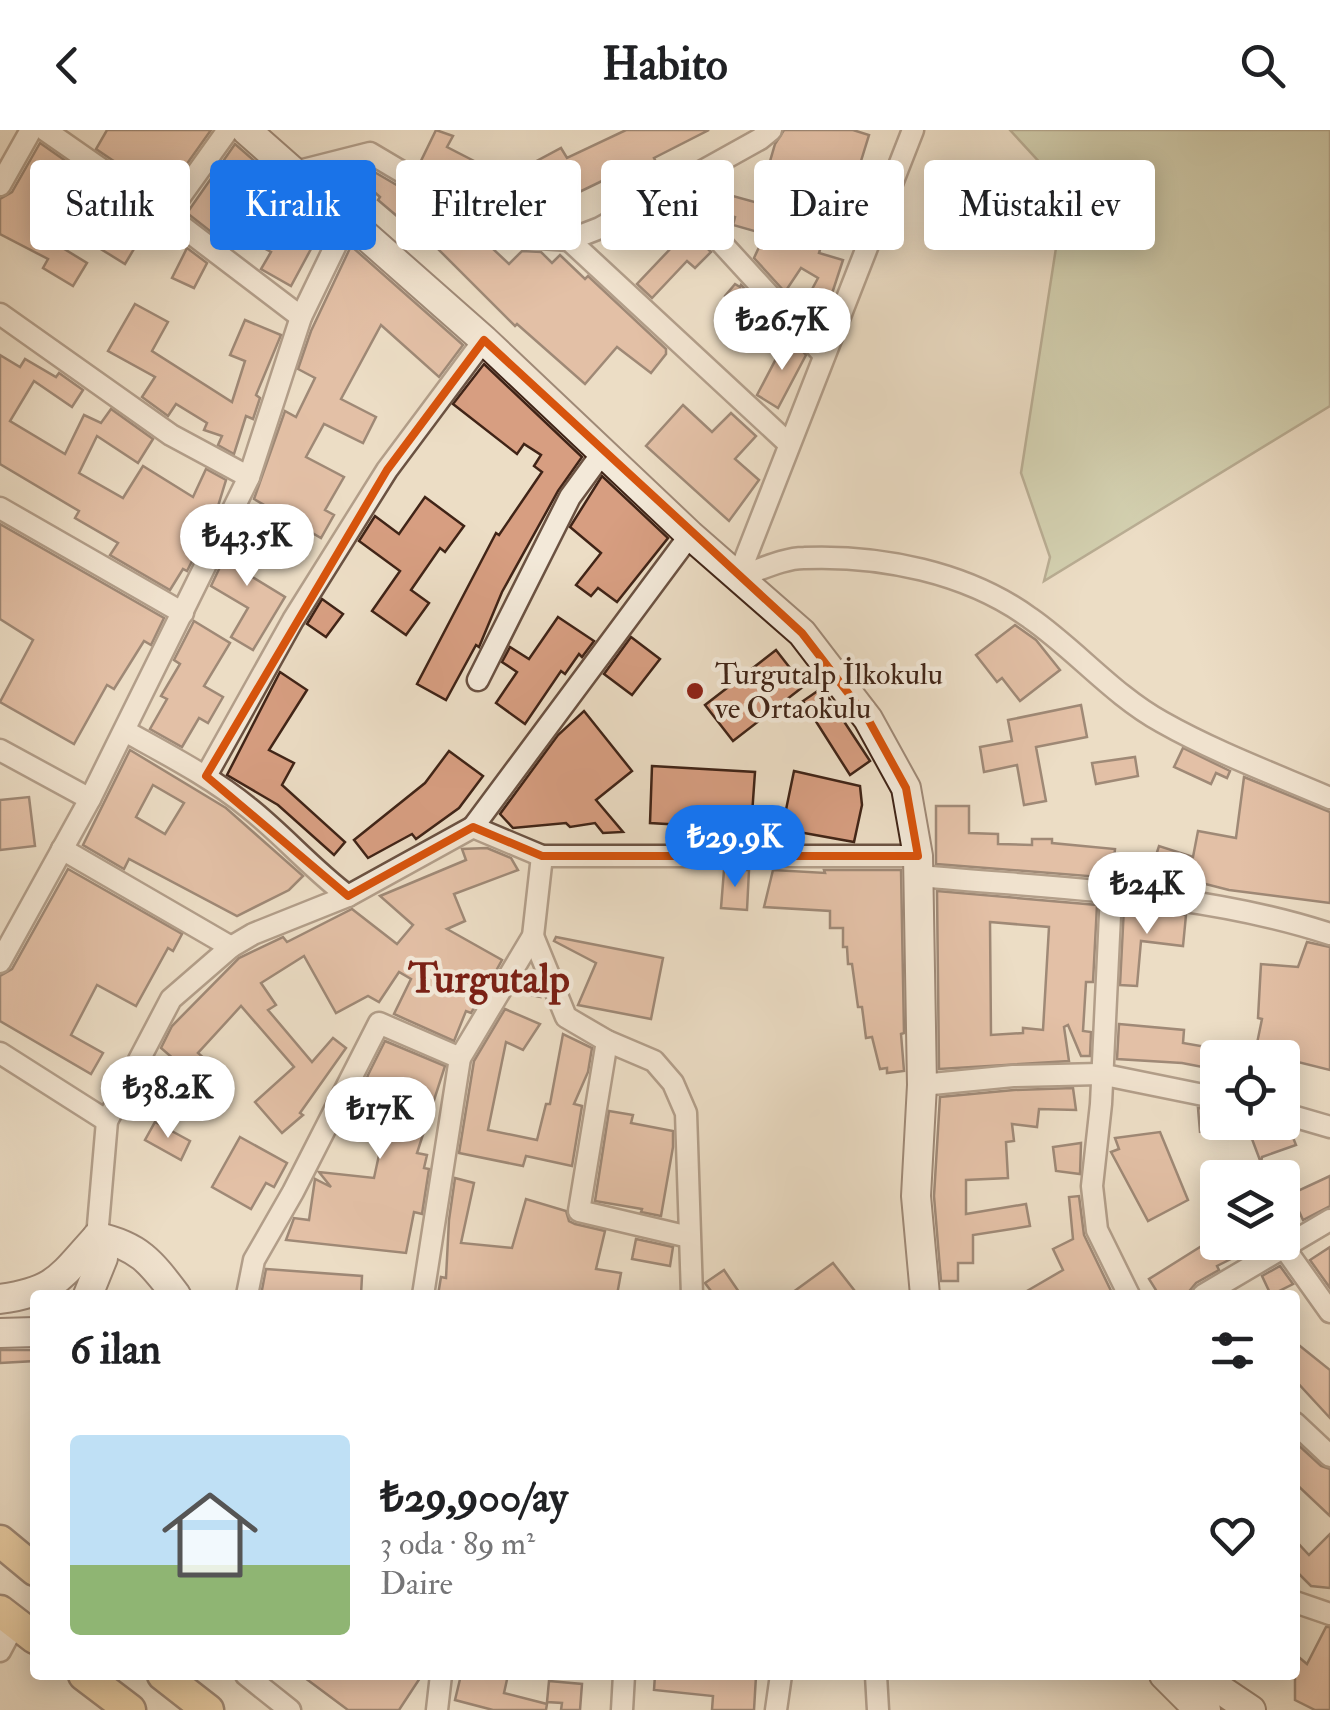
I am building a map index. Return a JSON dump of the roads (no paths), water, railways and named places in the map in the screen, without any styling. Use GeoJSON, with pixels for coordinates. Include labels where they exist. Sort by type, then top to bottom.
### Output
{"type":"FeatureCollection","features":[{"type":"Feature","properties":{"kind":"main road"},"geometry":{"type":"LineString","coordinates":[[0,1541],[30,1566]]}},
{"type":"Feature","properties":{"kind":"main road"},"geometry":{"type":"LineString","coordinates":[[91,1680],[130,1710]]}},
{"type":"Feature","properties":{"kind":"main road"},"geometry":{"type":"LineString","coordinates":[[169,1680],[208,1710]]}},
{"type":"Feature","properties":{"kind":"street"},"geometry":{"type":"LineString","coordinates":[[0,185],[9,150],[31,130]]}},
{"type":"Feature","properties":{"kind":"street"},"geometry":{"type":"LineString","coordinates":[[45,130],[88,160]]}},
{"type":"Feature","properties":{"kind":"street"},"geometry":{"type":"LineString","coordinates":[[190,183],[228,130]]}},
{"type":"Feature","properties":{"kind":"street"},"geometry":{"type":"LineString","coordinates":[[246,130],[281,160]]}},
{"type":"Feature","properties":{"kind":"street"},"geometry":{"type":"LineString","coordinates":[[722,160],[770,130]]}},
{"type":"Feature","properties":{"kind":"street"},"geometry":{"type":"LineString","coordinates":[[738,577],[913,130]]}},
{"type":"Feature","properties":{"kind":"street"},"geometry":{"type":"LineString","coordinates":[[342,160],[370,153],[396,168]]}},
{"type":"Feature","properties":{"kind":"street"},"geometry":{"type":"LineString","coordinates":[[190,232],[302,317]]}},
{"type":"Feature","properties":{"kind":"street"},"geometry":{"type":"LineString","coordinates":[[376,248],[484,340],[690,535],[802,634],[868,719],[906,788],[919,866],[922,1085],[916,1196],[927,1290]]}},
{"type":"Feature","properties":{"kind":"street"},"geometry":{"type":"LineString","coordinates":[[0,962],[90,798],[249,477],[302,317],[333,250]]}},
{"type":"Feature","properties":{"kind":"street"},"geometry":{"type":"LineString","coordinates":[[580,250],[789,444]]}},
{"type":"Feature","properties":{"kind":"street"},"geometry":{"type":"LineString","coordinates":[[728,250],[824,355]]}},
{"type":"Feature","properties":{"kind":"street"},"geometry":{"type":"LineString","coordinates":[[0,314],[171,435],[249,477]]}},
{"type":"Feature","properties":{"kind":"street"},"geometry":{"type":"LineString","coordinates":[[206,776],[293,620],[387,470],[484,340]]}},
{"type":"Feature","properties":{"kind":"street"},"geometry":{"type":"LineString","coordinates":[[478,680],[570,497],[603,452]]}},
{"type":"Feature","properties":{"kind":"street"},"geometry":{"type":"LineString","coordinates":[[0,508],[183,613]]}},
{"type":"Feature","properties":{"kind":"street"},"geometry":{"type":"LineString","coordinates":[[90,1290],[103,1258],[97,1237],[106,1122],[171,999],[231,947],[348,896],[473,827],[690,535]]}},
{"type":"Feature","properties":{"kind":"street"},"geometry":{"type":"LineString","coordinates":[[738,577],[801,558],[914,566],[954,579],[991,594],[1030,617],[1124,698],[1163,723],[1330,798]]}},
{"type":"Feature","properties":{"kind":"street"},"geometry":{"type":"LineString","coordinates":[[124,731],[206,776],[252,810],[348,896]]}},
{"type":"Feature","properties":{"kind":"street"},"geometry":{"type":"LineString","coordinates":[[0,750],[90,798]]}},
{"type":"Feature","properties":{"kind":"street"},"geometry":{"type":"LineString","coordinates":[[473,827],[542,856],[919,866],[1111,894],[1200,902],[1292,921],[1330,934]]}},
{"type":"Feature","properties":{"kind":"street"},"geometry":{"type":"LineString","coordinates":[[62,849],[231,947]]}},
{"type":"Feature","properties":{"kind":"street"},"geometry":{"type":"LineString","coordinates":[[424,1290],[460,1058],[533,936],[542,856]]}},
{"type":"Feature","properties":{"kind":"street"},"geometry":{"type":"LineString","coordinates":[[1111,894],[1101,1104],[1092,1186],[1097,1230],[1127,1290]]}},
{"type":"Feature","properties":{"kind":"street"},"geometry":{"type":"LineString","coordinates":[[533,936],[566,1018],[654,1061],[673,1083],[686,1113],[692,1290]]}},
{"type":"Feature","properties":{"kind":"street"},"geometry":{"type":"LineString","coordinates":[[248,1290],[254,1260],[379,1023],[460,1058]]}},
{"type":"Feature","properties":{"kind":"street"},"geometry":{"type":"LineString","coordinates":[[607,1040],[579,1212],[689,1236]]}},
{"type":"Feature","properties":{"kind":"street"},"geometry":{"type":"LineString","coordinates":[[0,1053],[106,1122]]}},
{"type":"Feature","properties":{"kind":"street"},"geometry":{"type":"LineString","coordinates":[[922,1085],[1013,1076],[1100,1074],[1200,1094]]}},
{"type":"Feature","properties":{"kind":"street"},"geometry":{"type":"LineString","coordinates":[[1300,1119],[1330,1128]]}},
{"type":"Feature","properties":{"kind":"street"},"geometry":{"type":"LineString","coordinates":[[1300,1236],[1330,1220]]}},
{"type":"Feature","properties":{"kind":"street"},"geometry":{"type":"LineString","coordinates":[[97,1237],[121,1242],[148,1258],[172,1290]]}},
{"type":"Feature","properties":{"kind":"street"},"geometry":{"type":"LineString","coordinates":[[42,1290],[62,1277],[97,1237]]}},
{"type":"Feature","properties":{"kind":"street"},"geometry":{"type":"LineString","coordinates":[[1211,1290],[1259,1260]]}},
{"type":"Feature","properties":{"kind":"street"},"geometry":{"type":"LineString","coordinates":[[1292,1260],[1330,1312]]}},
{"type":"Feature","properties":{"kind":"street"},"geometry":{"type":"LineString","coordinates":[[0,1299],[30,1293]]}},
{"type":"Feature","properties":{"kind":"street"},"geometry":{"type":"LineString","coordinates":[[0,1333],[30,1332]]}},
{"type":"Feature","properties":{"kind":"street"},"geometry":{"type":"LineString","coordinates":[[1300,1427],[1330,1456]]}},
{"type":"Feature","properties":{"kind":"street"},"geometry":{"type":"LineString","coordinates":[[1300,1604],[1330,1614]]}},
{"type":"Feature","properties":{"kind":"street"},"geometry":{"type":"LineString","coordinates":[[0,1651],[17,1624]]}},
{"type":"Feature","properties":{"kind":"street"},"geometry":{"type":"LineString","coordinates":[[252,1680],[290,1710]]}},
{"type":"Feature","properties":{"kind":"street"},"geometry":{"type":"LineString","coordinates":[[437,1710],[440,1680]]}},
{"type":"Feature","properties":{"kind":"street"},"geometry":{"type":"LineString","coordinates":[[622,1710],[624,1680]]}},
{"type":"Feature","properties":{"kind":"street"},"geometry":{"type":"LineString","coordinates":[[776,1710],[780,1680]]}},
{"type":"Feature","properties":{"kind":"street"},"geometry":{"type":"LineString","coordinates":[[876,1680],[878,1710]]}},
{"type":"Feature","properties":{"kind":"street"},"geometry":{"type":"LineString","coordinates":[[1169,1680],[1188,1700],[1206,1710]]}},
{"type":"Feature","properties":{"kind":"street"},"geometry":{"type":"LineString","coordinates":[[1207,1680],[1250,1710]]}},
{"type":"Feature","properties":{"kind":"place","name":"Turgutalp İlkokulu ve Ortaokulu"},"geometry":{"type":"Point","coordinates":[695,691]}},
{"type":"Feature","properties":{"kind":"district","name":"Turgutalp"},"geometry":{"type":"Point","coordinates":[489,979]}}]}
